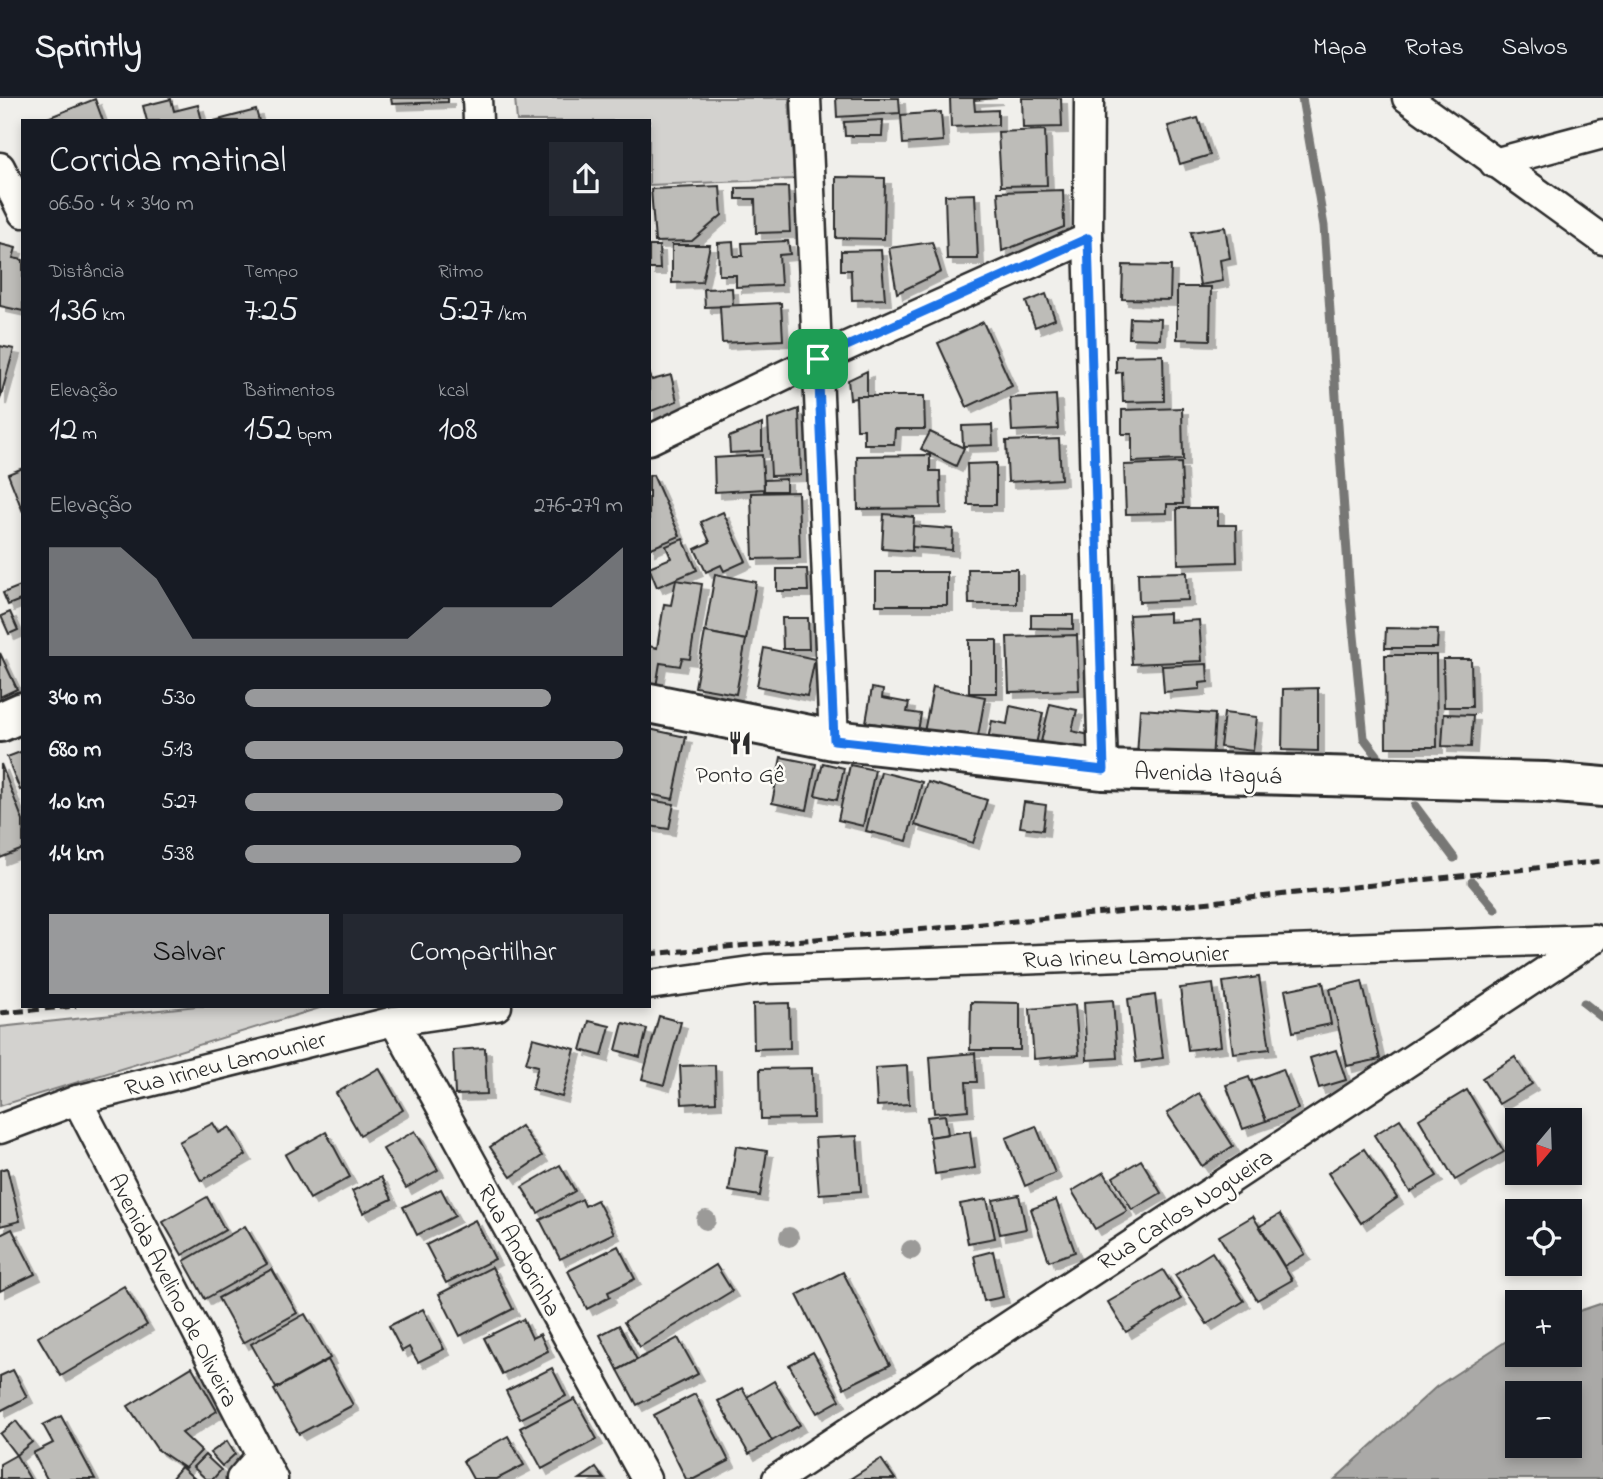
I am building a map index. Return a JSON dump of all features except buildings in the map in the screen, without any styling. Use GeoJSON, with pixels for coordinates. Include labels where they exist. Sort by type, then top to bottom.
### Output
{"type":"FeatureCollection","features":[{"type":"Feature","properties":{"kind":"main road","name":"Avenida Itaguá"},"geometry":{"type":"LineString","coordinates":[[651,703],[834,740],[1104,770],[1545,782],[1603,787]]}},
{"type":"Feature","properties":{"kind":"main road"},"geometry":{"type":"LineString","coordinates":[[0,722],[21,713]]}},
{"type":"Feature","properties":{"kind":"street"},"geometry":{"type":"LineString","coordinates":[[477,98],[478,119]]}},
{"type":"Feature","properties":{"kind":"street"},"geometry":{"type":"LineString","coordinates":[[806,98],[834,740]]}},
{"type":"Feature","properties":{"kind":"street"},"geometry":{"type":"LineString","coordinates":[[1089,98],[1088,238],[1104,770]]}},
{"type":"Feature","properties":{"kind":"street"},"geometry":{"type":"LineString","coordinates":[[1407,98],[1603,240]]}},
{"type":"Feature","properties":{"kind":"street"},"geometry":{"type":"LineString","coordinates":[[1494,163],[1603,135]]}},
{"type":"Feature","properties":{"kind":"street"},"geometry":{"type":"LineString","coordinates":[[0,166],[21,209]]}},
{"type":"Feature","properties":{"kind":"street"},"geometry":{"type":"LineString","coordinates":[[651,439],[818,359],[1088,238]]}},
{"type":"Feature","properties":{"kind":"street","name":"Rua Irineu Lamounier"},"geometry":{"type":"LineString","coordinates":[[651,985],[765,969],[1598,937]]}},
{"type":"Feature","properties":{"kind":"street","name":"Rua Carlos Nogueira"},"geometry":{"type":"LineString","coordinates":[[776,1479],[1598,937]]}},
{"type":"Feature","properties":{"kind":"street","name":"Rua Irineu Lamounier"},"geometry":{"type":"LineString","coordinates":[[0,1129],[77,1100],[394,1021],[483,1008]]}},
{"type":"Feature","properties":{"kind":"street","name":"Rua Andorinha"},"geometry":{"type":"LineString","coordinates":[[394,1021],[646,1479]]}},
{"type":"Feature","properties":{"kind":"street","name":"Avenida Avelino de Oliveira"},"geometry":{"type":"LineString","coordinates":[[77,1100],[266,1468]]}},
{"type":"Feature","properties":{"kind":"street"},"geometry":{"type":"LineString","coordinates":[[241,1479],[266,1468]]}},
{"type":"Feature","properties":{"kind":"shaded area"},"geometry":{"type":"Polygon","coordinates":[[[515,98],[789,98],[794,179],[651,185],[651,119],[517,119],[515,98]]]}},
{"type":"Feature","properties":{"kind":"shaded area"},"geometry":{"type":"Polygon","coordinates":[[[178,1008],[319,1008],[0,1106],[0,1027],[178,1008]]]}},
{"type":"Feature","properties":{"kind":"shaded area"},"geometry":{"type":"Polygon","coordinates":[[[1603,1303],[1603,1479],[1335,1479],[1436,1387],[1505,1342],[1505,1367],[1582,1367],[1582,1310],[1603,1303]]]}},
{"type":"Feature","properties":{"kind":"waterway"},"geometry":{"type":"LineString","coordinates":[[1302,98],[1324,226],[1350,595],[1364,738],[1377,755]]}},
{"type":"Feature","properties":{"kind":"waterway"},"geometry":{"type":"LineString","coordinates":[[1415,806],[1454,858]]}},
{"type":"Feature","properties":{"kind":"waterway"},"geometry":{"type":"LineString","coordinates":[[1472,882],[1495,909]]}},
{"type":"Feature","properties":{"kind":"waterway"},"geometry":{"type":"LineString","coordinates":[[1584,1003],[1603,1018]]}},
{"type":"Feature","properties":{"kind":"railway"},"geometry":{"type":"LineString","coordinates":[[651,954],[1115,912],[1603,861]]}},
{"type":"Feature","properties":{"kind":"railway"},"geometry":{"type":"LineString","coordinates":[[0,1013],[54,1008]]}},
{"type":"Feature","properties":{"kind":"place","name":"Ponto Gê"},"geometry":{"type":"Point","coordinates":[740,743]}},
{"type":"Feature","properties":{"kind":"route"},"geometry":{"type":"LineString","coordinates":[[1088,238],[1104,770],[834,740],[818,359],[1088,238]]}}]}
